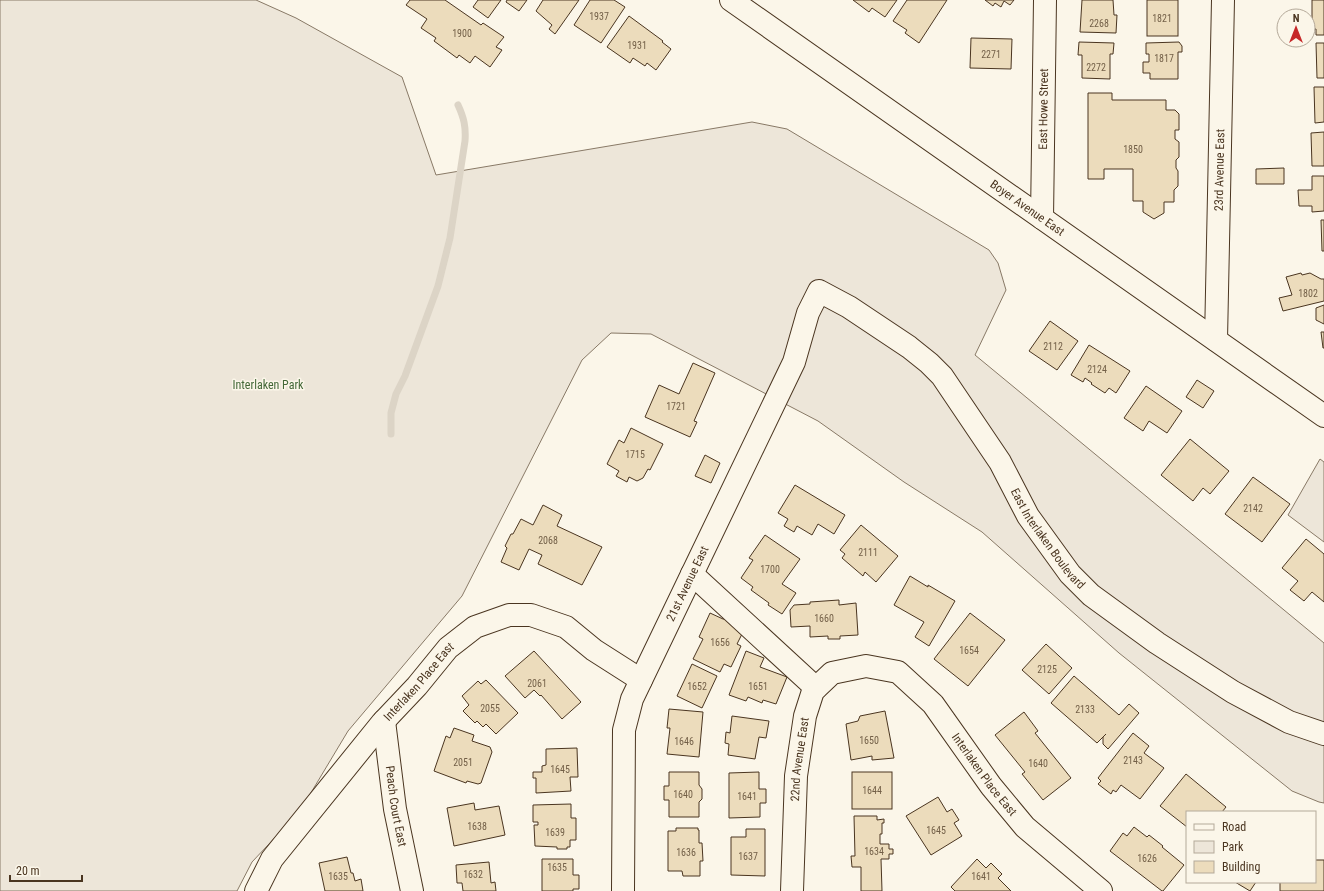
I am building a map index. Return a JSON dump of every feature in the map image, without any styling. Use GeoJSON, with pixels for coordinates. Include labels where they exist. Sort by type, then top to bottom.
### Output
{"type":"FeatureCollection","features":[{"type":"Feature","properties":{"kind":"street","name":"Boyer Avenue East"},"geometry":{"type":"LineString","coordinates":[[731,0],[1324,416]]}},
{"type":"Feature","properties":{"kind":"street","name":"East Howe Street"},"geometry":{"type":"LineString","coordinates":[[1042,218],[1045,0]]}},
{"type":"Feature","properties":{"kind":"street","name":"23rd Avenue East"},"geometry":{"type":"LineString","coordinates":[[1216,340],[1223,0]]}},
{"type":"Feature","properties":{"kind":"street","name":"21st Avenue East"},"geometry":{"type":"LineString","coordinates":[[623,891],[624,730],[632,699],[794,362],[808,313],[819,291]]}},
{"type":"Feature","properties":{"kind":"street","name":"East Interlaken Boulevard"},"geometry":{"type":"LineString","coordinates":[[819,291],[849,307],[909,346],[942,376],[1000,462],[1028,516],[1070,574],[1091,594],[1157,644],[1233,692],[1289,722],[1324,734]]}},
{"type":"Feature","properties":{"kind":"street"},"geometry":{"type":"LineString","coordinates":[[692,574],[816,688]]}},
{"type":"Feature","properties":{"kind":"street","name":"Interlaken Place East"},"geometry":{"type":"LineString","coordinates":[[256,891],[272,859],[384,721],[417,686],[448,648],[474,627],[509,615],[532,615],[566,627],[594,650],[641,680]]}},
{"type":"Feature","properties":{"kind":"street","name":"Interlaken Place East"},"geometry":{"type":"LineString","coordinates":[[866,666],[898,672],[933,704],[991,786],[1025,827],[1101,891]]}},
{"type":"Feature","properties":{"kind":"street","name":"22nd Avenue East"},"geometry":{"type":"LineString","coordinates":[[792,891],[796,776],[806,716],[812,691],[832,673],[866,666]]}},
{"type":"Feature","properties":{"kind":"street","name":"Peach Court East"},"geometry":{"type":"LineString","coordinates":[[384,721],[395,809],[412,891]]}},
{"type":"Feature","properties":{"kind":"green space","name":"Interlaken Park"},"geometry":{"type":"Polygon","coordinates":[[[0,0],[256,0],[296,18],[402,77],[436,175],[752,122],[787,129],[989,250],[998,263],[1006,290],[975,355],[1324,643],[1324,803],[1292,791],[1119,653],[982,532],[904,482],[818,421],[651,334],[611,333],[582,360],[462,596],[348,731],[300,811],[252,862],[237,891],[0,891],[0,0]]]}},
{"type":"Feature","properties":{"kind":"green space"},"geometry":{"type":"Polygon","coordinates":[[[1320,459],[1324,462],[1324,542],[1288,515],[1320,459]]]}},
{"type":"Feature","properties":{"kind":"building"},"geometry":{"type":"Polygon","coordinates":[[[410,0],[445,0],[481,25],[483,23],[504,37],[496,47],[502,50],[490,67],[475,56],[470,63],[459,55],[457,58],[434,41],[436,38],[421,28],[427,19],[406,5],[410,0]]]}},
{"type":"Feature","properties":{"kind":"building"},"geometry":{"type":"Polygon","coordinates":[[[478,0],[501,0],[488,18],[473,7],[478,0]]]}},
{"type":"Feature","properties":{"kind":"building"},"geometry":{"type":"Polygon","coordinates":[[[507,0],[527,0],[519,11],[506,2],[507,0]]]}},
{"type":"Feature","properties":{"kind":"building"},"geometry":{"type":"Polygon","coordinates":[[[543,0],[579,0],[555,34],[549,29],[552,25],[536,11],[543,0]]]}},
{"type":"Feature","properties":{"kind":"building"},"geometry":{"type":"Polygon","coordinates":[[[590,0],[614,0],[625,7],[601,43],[574,25],[590,0]]]}},
{"type":"Feature","properties":{"kind":"building"},"geometry":{"type":"Polygon","coordinates":[[[853,0],[897,0],[885,17],[872,8],[869,12],[853,0]]]}},
{"type":"Feature","properties":{"kind":"building"},"geometry":{"type":"Polygon","coordinates":[[[907,0],[947,0],[919,43],[905,33],[907,30],[893,21],[907,0]]]}},
{"type":"Feature","properties":{"kind":"building"},"geometry":{"type":"Polygon","coordinates":[[[985,0],[1014,0],[1010,5],[1004,1],[1001,7],[995,3],[993,6],[985,0]]]}},
{"type":"Feature","properties":{"kind":"building"},"geometry":{"type":"Polygon","coordinates":[[[1082,0],[1113,0],[1114,15],[1117,15],[1116,33],[1080,32],[1082,0]]]}},
{"type":"Feature","properties":{"kind":"building"},"geometry":{"type":"Polygon","coordinates":[[[1147,0],[1178,0],[1178,36],[1147,36],[1147,0]]]}},
{"type":"Feature","properties":{"kind":"building"},"geometry":{"type":"Polygon","coordinates":[[[1312,0],[1324,0],[1324,35],[1316,35],[1316,8],[1312,8],[1312,0]]]}},
{"type":"Feature","properties":{"kind":"building"},"geometry":{"type":"Polygon","coordinates":[[[629,16],[663,41],[662,42],[671,49],[656,70],[647,63],[645,66],[633,58],[630,63],[607,47],[629,16]]]}},
{"type":"Feature","properties":{"kind":"building"},"geometry":{"type":"Polygon","coordinates":[[[971,38],[1012,39],[1011,69],[970,68],[971,38]]]}},
{"type":"Feature","properties":{"kind":"building"},"geometry":{"type":"Polygon","coordinates":[[[1079,42],[1114,43],[1113,54],[1110,54],[1110,79],[1082,78],[1082,55],[1078,55],[1079,42]]]}},
{"type":"Feature","properties":{"kind":"building"},"geometry":{"type":"Polygon","coordinates":[[[1179,42],[1182,46],[1182,52],[1178,52],[1178,79],[1150,79],[1150,73],[1143,73],[1143,62],[1149,62],[1149,54],[1146,54],[1146,43],[1179,42]]]}},
{"type":"Feature","properties":{"kind":"building"},"geometry":{"type":"Polygon","coordinates":[[[1316,43],[1324,43],[1324,78],[1317,78],[1316,43]]]}},
{"type":"Feature","properties":{"kind":"building"},"geometry":{"type":"Polygon","coordinates":[[[1314,87],[1324,87],[1324,122],[1315,123],[1314,87]]]}},
{"type":"Feature","properties":{"kind":"building"},"geometry":{"type":"Polygon","coordinates":[[[1088,93],[1112,93],[1112,100],[1166,100],[1166,110],[1175,110],[1179,114],[1179,130],[1175,130],[1175,139],[1179,142],[1179,157],[1176,160],[1178,186],[1174,190],[1174,202],[1164,202],[1164,213],[1154,219],[1143,212],[1143,201],[1133,201],[1133,169],[1104,169],[1104,179],[1088,179],[1088,93]]]}},
{"type":"Feature","properties":{"kind":"building"},"geometry":{"type":"Polygon","coordinates":[[[1324,132],[1324,166],[1312,166],[1311,133],[1324,132]]]}},
{"type":"Feature","properties":{"kind":"building"},"geometry":{"type":"Polygon","coordinates":[[[1284,168],[1284,184],[1256,184],[1256,169],[1284,168]]]}},
{"type":"Feature","properties":{"kind":"building"},"geometry":{"type":"Polygon","coordinates":[[[1312,176],[1324,176],[1324,211],[1312,212],[1312,206],[1299,206],[1298,190],[1312,190],[1312,176]]]}},
{"type":"Feature","properties":{"kind":"building"},"geometry":{"type":"Polygon","coordinates":[[[1321,220],[1324,220],[1324,251],[1322,251],[1321,220]]]}},
{"type":"Feature","properties":{"kind":"building"},"geometry":{"type":"Polygon","coordinates":[[[1301,273],[1302,275],[1310,273],[1324,279],[1324,301],[1283,311],[1279,298],[1292,295],[1286,277],[1301,273]]]}},
{"type":"Feature","properties":{"kind":"building"},"geometry":{"type":"Polygon","coordinates":[[[1324,305],[1324,324],[1316,320],[1316,308],[1324,305]]]}},
{"type":"Feature","properties":{"kind":"building"},"geometry":{"type":"Polygon","coordinates":[[[1050,321],[1078,341],[1057,370],[1029,351],[1050,321]]]}},
{"type":"Feature","properties":{"kind":"building"},"geometry":{"type":"Polygon","coordinates":[[[1321,332],[1324,332],[1324,348],[1323,348],[1321,332]]]}},
{"type":"Feature","properties":{"kind":"building"},"geometry":{"type":"Polygon","coordinates":[[[1089,345],[1130,371],[1116,393],[1109,388],[1105,393],[1085,378],[1083,382],[1071,375],[1089,345]]]}},
{"type":"Feature","properties":{"kind":"building"},"geometry":{"type":"Polygon","coordinates":[[[693,363],[715,373],[694,421],[697,422],[690,437],[645,417],[659,385],[679,394],[693,363]]]}},
{"type":"Feature","properties":{"kind":"building"},"geometry":{"type":"Polygon","coordinates":[[[1197,380],[1214,391],[1203,408],[1186,397],[1197,380]]]}},
{"type":"Feature","properties":{"kind":"building"},"geometry":{"type":"Polygon","coordinates":[[[1146,386],[1182,411],[1167,433],[1149,421],[1143,431],[1124,418],[1146,386]]]}},
{"type":"Feature","properties":{"kind":"building"},"geometry":{"type":"Polygon","coordinates":[[[631,428],[663,444],[650,470],[648,469],[643,478],[637,481],[629,477],[627,482],[616,476],[619,471],[607,464],[619,440],[624,443],[631,428]]]}},
{"type":"Feature","properties":{"kind":"building"},"geometry":{"type":"Polygon","coordinates":[[[1190,439],[1229,471],[1210,494],[1203,488],[1193,501],[1161,475],[1190,439]]]}},
{"type":"Feature","properties":{"kind":"building"},"geometry":{"type":"Polygon","coordinates":[[[705,455],[720,463],[711,483],[695,476],[705,455]]]}},
{"type":"Feature","properties":{"kind":"building"},"geometry":{"type":"Polygon","coordinates":[[[1253,477],[1290,504],[1262,542],[1225,514],[1253,477]]]}},
{"type":"Feature","properties":{"kind":"building"},"geometry":{"type":"Polygon","coordinates":[[[795,485],[845,515],[834,534],[818,524],[812,535],[797,526],[794,532],[784,526],[788,519],[778,513],[795,485]]]}},
{"type":"Feature","properties":{"kind":"building"},"geometry":{"type":"Polygon","coordinates":[[[543,505],[562,515],[557,526],[602,547],[582,585],[538,564],[542,555],[529,549],[519,570],[501,562],[507,548],[505,546],[521,519],[533,525],[543,505]]]}},
{"type":"Feature","properties":{"kind":"building"},"geometry":{"type":"Polygon","coordinates":[[[861,525],[898,556],[876,582],[865,572],[863,576],[842,558],[845,554],[840,550],[861,525]]]}},
{"type":"Feature","properties":{"kind":"building"},"geometry":{"type":"Polygon","coordinates":[[[765,535],[800,559],[782,584],[796,593],[782,614],[768,605],[769,603],[751,590],[753,587],[741,578],[753,560],[749,558],[765,535]]]}},
{"type":"Feature","properties":{"kind":"building"},"geometry":{"type":"Polygon","coordinates":[[[1306,539],[1324,554],[1324,602],[1312,592],[1304,601],[1290,590],[1298,581],[1282,568],[1306,539]]]}},
{"type":"Feature","properties":{"kind":"building"},"geometry":{"type":"Polygon","coordinates":[[[910,576],[955,601],[929,646],[915,637],[924,622],[894,605],[910,576]]]}},
{"type":"Feature","properties":{"kind":"building"},"geometry":{"type":"Polygon","coordinates":[[[839,600],[839,605],[856,603],[858,635],[840,636],[840,639],[828,639],[828,636],[810,637],[810,626],[791,627],[790,610],[794,605],[810,604],[810,602],[839,600]]]}},
{"type":"Feature","properties":{"kind":"building"},"geometry":{"type":"Polygon","coordinates":[[[710,613],[726,619],[744,630],[737,644],[741,646],[731,667],[724,664],[720,672],[693,659],[703,639],[699,637],[710,613]]]}},
{"type":"Feature","properties":{"kind":"building"},"geometry":{"type":"Polygon","coordinates":[[[970,613],[1005,640],[968,686],[934,659],[970,613]]]}},
{"type":"Feature","properties":{"kind":"building"},"geometry":{"type":"Polygon","coordinates":[[[1046,644],[1072,668],[1049,694],[1022,670],[1046,644]]]}},
{"type":"Feature","properties":{"kind":"building"},"geometry":{"type":"Polygon","coordinates":[[[534,651],[581,702],[562,719],[541,695],[540,696],[534,690],[525,698],[505,676],[534,651]]]}},
{"type":"Feature","properties":{"kind":"building"},"geometry":{"type":"Polygon","coordinates":[[[746,651],[764,658],[760,667],[787,677],[776,704],[763,700],[762,703],[748,697],[746,701],[729,695],[746,651]]]}},
{"type":"Feature","properties":{"kind":"building"},"geometry":{"type":"Polygon","coordinates":[[[692,664],[717,676],[702,708],[677,696],[692,664]]]}},
{"type":"Feature","properties":{"kind":"building"},"geometry":{"type":"Polygon","coordinates":[[[1074,676],[1119,715],[1129,704],[1139,713],[1108,749],[1103,744],[1103,737],[1097,743],[1051,703],[1074,676]]]}},
{"type":"Feature","properties":{"kind":"building"},"geometry":{"type":"Polygon","coordinates":[[[486,680],[518,713],[496,734],[486,724],[483,727],[477,721],[475,723],[463,711],[469,705],[462,696],[478,681],[481,684],[486,680]]]}},
{"type":"Feature","properties":{"kind":"building"},"geometry":{"type":"Polygon","coordinates":[[[669,709],[703,712],[699,757],[667,754],[670,728],[667,728],[669,709]]]}},
{"type":"Feature","properties":{"kind":"building"},"geometry":{"type":"Polygon","coordinates":[[[885,711],[894,758],[872,760],[872,756],[851,760],[846,724],[858,721],[860,716],[885,711]]]}},
{"type":"Feature","properties":{"kind":"building"},"geometry":{"type":"Polygon","coordinates":[[[1024,712],[1038,731],[1035,733],[1071,778],[1043,800],[1022,774],[1025,772],[995,735],[1024,712]]]}},
{"type":"Feature","properties":{"kind":"building"},"geometry":{"type":"Polygon","coordinates":[[[732,716],[769,721],[766,738],[759,737],[755,759],[728,755],[729,744],[725,743],[726,732],[730,733],[732,716]]]}},
{"type":"Feature","properties":{"kind":"building"},"geometry":{"type":"Polygon","coordinates":[[[454,728],[474,735],[472,741],[490,747],[492,752],[481,783],[478,784],[467,781],[466,783],[434,771],[446,736],[450,738],[454,728]]]}},
{"type":"Feature","properties":{"kind":"building"},"geometry":{"type":"Polygon","coordinates":[[[1133,733],[1149,746],[1144,753],[1164,768],[1140,799],[1121,785],[1116,792],[1113,790],[1111,794],[1098,784],[1101,781],[1098,778],[1133,733]]]}},
{"type":"Feature","properties":{"kind":"building"},"geometry":{"type":"Polygon","coordinates":[[[577,748],[578,777],[570,777],[571,791],[536,793],[536,778],[533,778],[533,772],[542,772],[542,766],[546,765],[546,749],[577,748]]]}},
{"type":"Feature","properties":{"kind":"building"},"geometry":{"type":"Polygon","coordinates":[[[669,772],[699,772],[699,785],[702,789],[702,799],[699,802],[699,817],[669,817],[669,800],[664,800],[664,786],[669,786],[669,772]]]}},
{"type":"Feature","properties":{"kind":"building"},"geometry":{"type":"Polygon","coordinates":[[[759,772],[759,789],[766,789],[766,803],[760,803],[760,817],[729,818],[729,773],[759,772]]]}},
{"type":"Feature","properties":{"kind":"building"},"geometry":{"type":"Polygon","coordinates":[[[852,772],[892,772],[892,809],[852,809],[852,772]]]}},
{"type":"Feature","properties":{"kind":"building"},"geometry":{"type":"Polygon","coordinates":[[[1186,774],[1226,807],[1223,811],[1186,811],[1186,826],[1160,806],[1186,774]]]}},
{"type":"Feature","properties":{"kind":"building"},"geometry":{"type":"Polygon","coordinates":[[[938,797],[947,812],[952,809],[959,820],[954,823],[962,836],[931,855],[906,816],[938,797]]]}},
{"type":"Feature","properties":{"kind":"building"},"geometry":{"type":"Polygon","coordinates":[[[474,803],[475,810],[499,806],[505,835],[454,846],[447,808],[474,803]]]}},
{"type":"Feature","properties":{"kind":"building"},"geometry":{"type":"Polygon","coordinates":[[[571,804],[571,818],[576,818],[576,840],[570,840],[570,847],[567,847],[567,849],[557,849],[557,847],[535,846],[534,825],[538,825],[538,822],[533,822],[533,805],[571,804]]]}},
{"type":"Feature","properties":{"kind":"building"},"geometry":{"type":"Polygon","coordinates":[[[854,816],[877,816],[877,820],[884,819],[884,823],[882,823],[882,834],[880,834],[880,844],[889,844],[889,849],[893,849],[893,854],[889,854],[889,859],[881,859],[882,891],[861,891],[861,867],[852,867],[851,856],[855,856],[854,816]]]}},
{"type":"Feature","properties":{"kind":"building"},"geometry":{"type":"Polygon","coordinates":[[[1134,827],[1147,837],[1149,835],[1184,865],[1163,891],[1110,851],[1123,833],[1127,836],[1134,827]]]}},
{"type":"Feature","properties":{"kind":"building"},"geometry":{"type":"Polygon","coordinates":[[[676,828],[698,828],[699,830],[699,843],[702,843],[703,861],[700,861],[700,876],[683,876],[682,871],[668,871],[668,831],[676,831],[676,828]]]}},
{"type":"Feature","properties":{"kind":"building"},"geometry":{"type":"Polygon","coordinates":[[[746,829],[765,829],[765,876],[731,875],[731,837],[746,837],[746,829]]]}},
{"type":"Feature","properties":{"kind":"building"},"geometry":{"type":"Polygon","coordinates":[[[347,857],[351,873],[353,873],[355,881],[361,879],[363,891],[325,891],[319,863],[347,857]]]}},
{"type":"Feature","properties":{"kind":"building"},"geometry":{"type":"Polygon","coordinates":[[[542,859],[573,859],[573,875],[579,875],[579,889],[573,889],[573,891],[542,891],[542,859]]]}},
{"type":"Feature","properties":{"kind":"building"},"geometry":{"type":"Polygon","coordinates":[[[977,859],[986,868],[991,863],[1002,874],[998,878],[1011,891],[955,891],[951,887],[977,859]]]}},
{"type":"Feature","properties":{"kind":"building"},"geometry":{"type":"Polygon","coordinates":[[[1316,860],[1324,860],[1324,891],[1280,891],[1280,883],[1316,883],[1316,860]]]}},
{"type":"Feature","properties":{"kind":"building"},"geometry":{"type":"Polygon","coordinates":[[[489,862],[491,883],[495,882],[496,891],[463,891],[462,883],[457,883],[456,865],[489,862]]]}},
{"type":"Feature","properties":{"kind":"building"},"geometry":{"type":"Polygon","coordinates":[[[1237,883],[1255,883],[1250,891],[1237,883]]]}},
{"type":"Feature","properties":{"kind":"waterway"},"geometry":{"type":"LineString","coordinates":[[391,434],[391,413],[396,394],[405,376],[438,286],[450,238],[465,141],[464,123],[458,105]]}}]}
